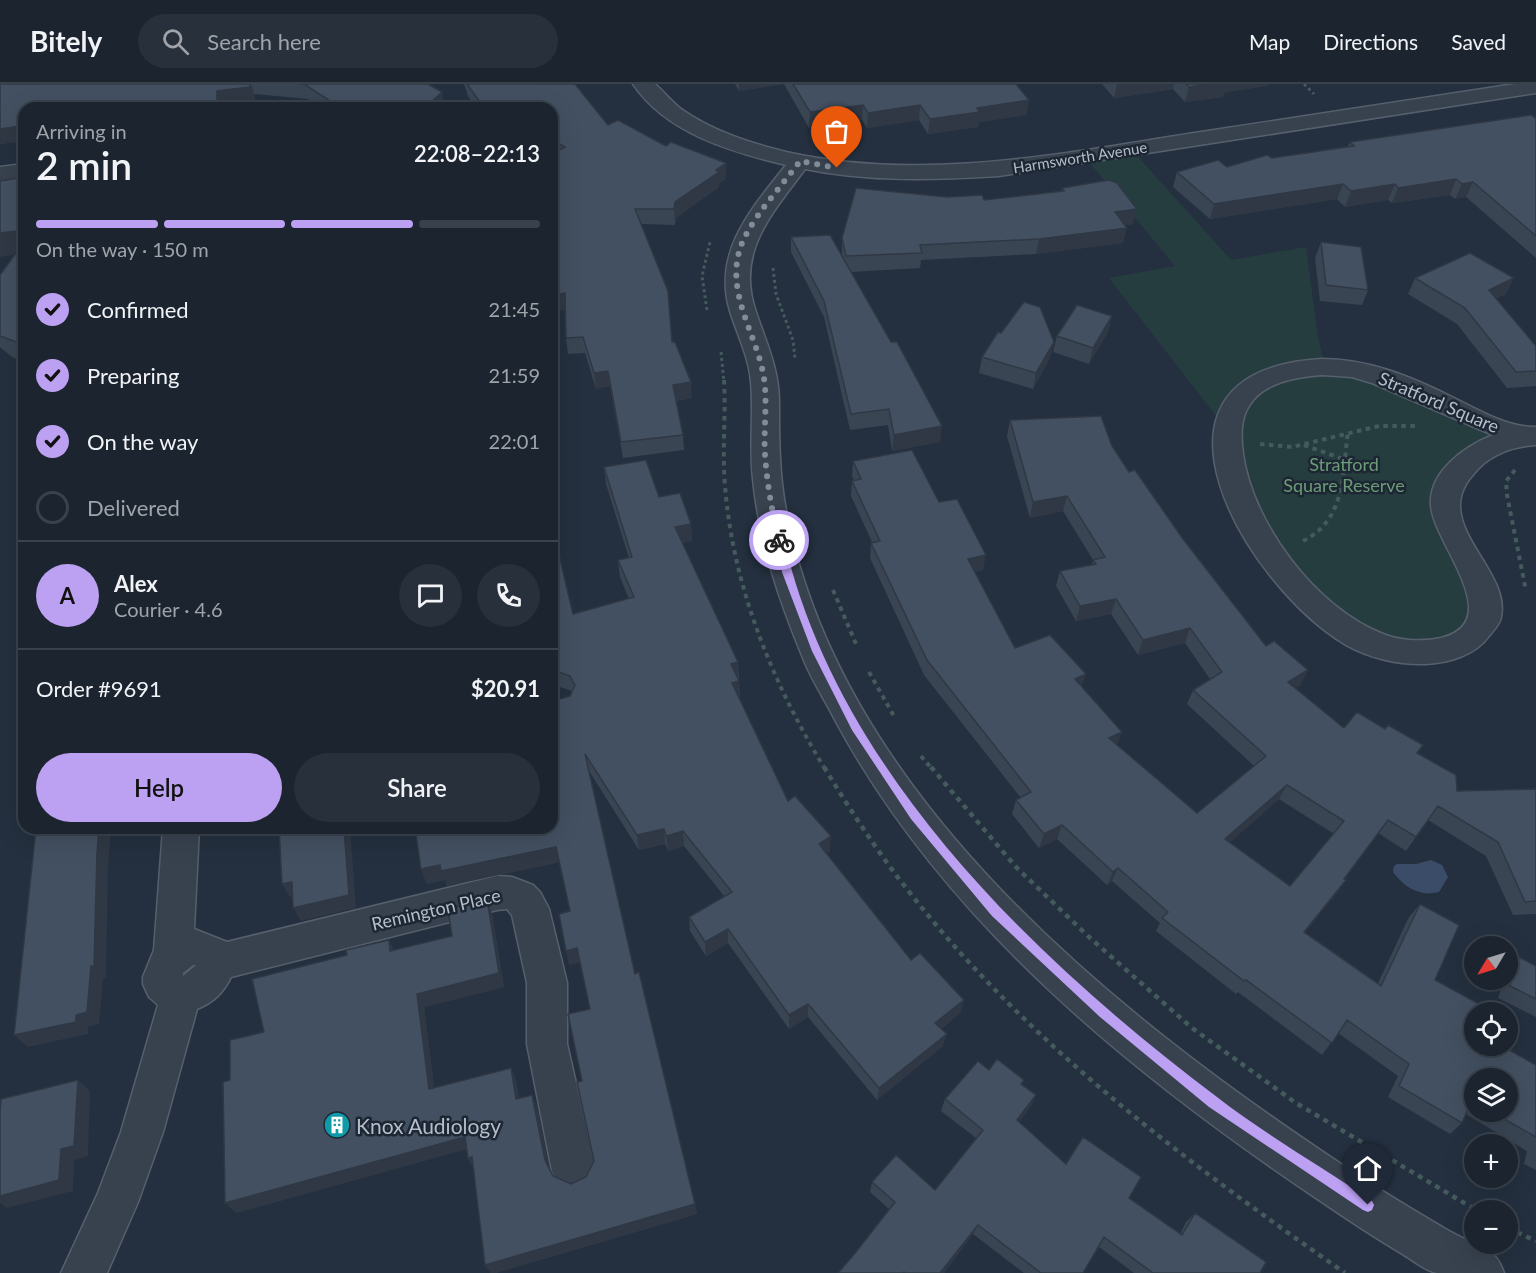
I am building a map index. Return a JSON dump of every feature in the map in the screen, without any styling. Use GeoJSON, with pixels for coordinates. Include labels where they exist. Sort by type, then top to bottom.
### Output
{"type":"FeatureCollection","features":[{"type":"Feature","properties":{"kind":"street","name":"Harmsworth Avenue"},"geometry":{"type":"LineString","coordinates":[[643,84],[660,102],[716,136],[758,152],[878,173],[965,173],[1533,91]]}},
{"type":"Feature","properties":{"kind":"street"},"geometry":{"type":"LineString","coordinates":[[800,161],[746,235],[738,254],[736,282],[738,296],[765,382],[765,454],[772,511],[786,572],[816,651],[856,728],[915,816],[996,912],[1105,1014],[1223,1109],[1331,1183],[1481,1273]]}},
{"type":"Feature","properties":{"kind":"street"},"geometry":{"type":"LineString","coordinates":[[0,174],[18,172]]}},
{"type":"Feature","properties":{"kind":"street","name":"Stratford Square"},"geometry":{"type":"LineString","coordinates":[[1312,367],[1351,369],[1391,379],[1482,422],[1529,436],[1504,441],[1479,453],[1455,472],[1448,483],[1444,508],[1448,522],[1484,592],[1488,607],[1478,632],[1460,644],[1431,652],[1414,652],[1379,645],[1359,637],[1304,592],[1267,549],[1237,494],[1227,439],[1232,412],[1244,393],[1265,378],[1312,367]]}},
{"type":"Feature","properties":{"kind":"street"},"geometry":{"type":"LineString","coordinates":[[84,1273],[116,1202],[142,1132],[177,975],[181,834]]}},
{"type":"Feature","properties":{"kind":"street","name":"Remington Place"},"geometry":{"type":"LineString","coordinates":[[177,975],[181,950],[198,947],[212,953],[215,963],[497,893],[507,891],[516,894],[525,900],[530,909],[548,983],[547,1044],[574,1171]]}},
{"type":"Feature","properties":{"kind":"path"},"geometry":{"type":"LineString","coordinates":[[774,258],[776,294],[793,340],[796,367]]}},
{"type":"Feature","properties":{"kind":"path"},"geometry":{"type":"LineString","coordinates":[[1227,439],[1275,446],[1304,445],[1379,426],[1426,427]]}},
{"type":"Feature","properties":{"kind":"path"},"geometry":{"type":"LineString","coordinates":[[1267,549],[1308,539],[1324,528],[1337,502],[1348,432]]}},
{"type":"Feature","properties":{"kind":"path"},"geometry":{"type":"LineString","coordinates":[[1304,445],[1343,459]]}},
{"type":"Feature","properties":{"kind":"path"},"geometry":{"type":"LineString","coordinates":[[1517,468],[1506,481],[1507,495],[1526,591]]}},
{"type":"Feature","properties":{"kind":"path"},"geometry":{"type":"LineString","coordinates":[[831,587],[859,651]]}},
{"type":"Feature","properties":{"kind":"path"},"geometry":{"type":"LineString","coordinates":[[864,662],[896,719]]}},
{"type":"Feature","properties":{"kind":"path"},"geometry":{"type":"LineString","coordinates":[[914,748],[1016,867],[1089,937],[1192,1028],[1296,1103],[1464,1203]]}},
{"type":"Feature","properties":{"kind":"path"},"geometry":{"type":"LineString","coordinates":[[1518,1233],[1536,1241]]}},
{"type":"Feature","properties":{"kind":"green space","name":"Stratford Square Reserve"},"geometry":{"type":"Polygon","coordinates":[[[1131,149],[1231,260],[1306,247],[1318,337],[1325,367],[1331,367],[1522,436],[1455,472],[1478,632],[1397,650],[1287,574],[1227,430],[1109,278],[1175,266],[1084,156],[1131,149]]]}},
{"type":"Feature","properties":{"kind":"water"},"geometry":{"type":"Polygon","coordinates":[[[1431,860],[1442,865],[1448,877],[1439,892],[1425,893],[1413,890],[1393,872],[1397,864],[1416,864],[1431,860]]]}},
{"type":"Feature","properties":{"kind":"building"},"geometry":{"type":"Polygon","coordinates":[[[0,84],[250,84],[250,87],[217,91],[217,102],[18,102],[18,126],[0,129],[0,84]]]}},
{"type":"Feature","properties":{"kind":"building"},"geometry":{"type":"Polygon","coordinates":[[[304,84],[428,84],[442,92],[431,102],[332,102],[304,84]]]}},
{"type":"Feature","properties":{"kind":"building"},"geometry":{"type":"Polygon","coordinates":[[[467,84],[575,84],[608,125],[618,120],[666,146],[671,142],[726,163],[716,170],[719,172],[675,202],[674,209],[635,209],[668,291],[672,342],[675,342],[691,382],[673,385],[683,435],[621,442],[608,371],[594,373],[583,337],[566,338],[565,293],[558,294],[558,150],[565,147],[558,143],[558,102],[480,102],[467,84]]]}},
{"type":"Feature","properties":{"kind":"building"},"geometry":{"type":"Polygon","coordinates":[[[793,84],[1016,84],[1029,100],[977,108],[980,112],[930,119],[920,105],[868,113],[863,105],[810,112],[793,84]]]}},
{"type":"Feature","properties":{"kind":"building"},"geometry":{"type":"Polygon","coordinates":[[[1186,84],[1211,84],[1189,87],[1186,84]]]}},
{"type":"Feature","properties":{"kind":"building"},"geometry":{"type":"Polygon","coordinates":[[[1531,115],[1536,118],[1536,236],[1473,182],[1462,184],[1456,179],[1398,188],[1395,184],[1351,191],[1343,184],[1214,204],[1177,172],[1218,160],[1227,167],[1267,155],[1272,158],[1354,146],[1350,142],[1531,115]]]}},
{"type":"Feature","properties":{"kind":"building"},"geometry":{"type":"Polygon","coordinates":[[[18,178],[18,231],[0,233],[0,181],[18,178]]]}},
{"type":"Feature","properties":{"kind":"building"},"geometry":{"type":"Polygon","coordinates":[[[1109,180],[1117,183],[1137,209],[1115,212],[1127,228],[1039,239],[920,245],[922,253],[846,256],[842,238],[856,188],[947,197],[982,195],[984,200],[1064,191],[1062,188],[1109,180]]]}},
{"type":"Feature","properties":{"kind":"building"},"geometry":{"type":"Polygon","coordinates":[[[830,235],[891,342],[897,342],[942,426],[894,435],[889,409],[851,414],[824,301],[791,237],[830,235]]]}},
{"type":"Feature","properties":{"kind":"building"},"geometry":{"type":"Polygon","coordinates":[[[1321,242],[1361,247],[1368,290],[1326,285],[1321,242]]]}},
{"type":"Feature","properties":{"kind":"building"},"geometry":{"type":"Polygon","coordinates":[[[18,250],[18,343],[0,336],[0,275],[18,250]]]}},
{"type":"Feature","properties":{"kind":"building"},"geometry":{"type":"Polygon","coordinates":[[[1470,253],[1514,278],[1489,290],[1536,346],[1536,371],[1516,372],[1465,308],[1415,278],[1470,253]]]}},
{"type":"Feature","properties":{"kind":"building"},"geometry":{"type":"Polygon","coordinates":[[[1024,302],[1040,307],[1054,342],[1036,373],[982,357],[998,332],[1001,333],[1024,302]]]}},
{"type":"Feature","properties":{"kind":"building"},"geometry":{"type":"Polygon","coordinates":[[[1077,305],[1112,316],[1093,348],[1057,336],[1077,305]]]}},
{"type":"Feature","properties":{"kind":"building"},"geometry":{"type":"Polygon","coordinates":[[[1101,416],[1112,446],[1129,472],[1135,470],[1183,539],[1266,646],[1274,641],[1308,670],[1288,682],[1344,728],[1357,712],[1385,729],[1388,725],[1423,745],[1417,753],[1456,775],[1457,791],[1536,789],[1536,901],[1525,902],[1498,842],[1438,806],[1416,837],[1388,820],[1344,879],[1346,880],[1304,932],[1381,986],[1420,904],[1459,925],[1435,980],[1476,1002],[1464,1002],[1464,1056],[1518,1055],[1536,1065],[1536,1137],[1510,1122],[1518,1122],[1518,1068],[1464,1068],[1464,1118],[1462,1123],[1399,1086],[1409,1064],[1347,1020],[1332,1043],[1246,980],[1244,981],[1162,918],[1168,912],[1118,868],[1113,872],[1062,825],[1044,834],[1016,800],[1031,792],[927,660],[871,543],[880,541],[852,481],[861,479],[853,461],[912,450],[939,502],[957,499],[986,555],[968,559],[1015,648],[1050,635],[1086,674],[1075,679],[1122,732],[1109,738],[1197,813],[1266,756],[1193,690],[1222,672],[1190,628],[1143,640],[1116,599],[1080,606],[1060,571],[1096,564],[1093,560],[1105,557],[1067,496],[1033,502],[1010,420],[1101,416]],[[1287,785],[1225,839],[1290,886],[1344,821],[1287,785]]]}},
{"type":"Feature","properties":{"kind":"building"},"geometry":{"type":"Polygon","coordinates":[[[646,460],[659,497],[680,493],[691,524],[675,527],[738,662],[731,664],[739,681],[732,683],[788,801],[795,796],[831,836],[819,844],[911,960],[920,953],[964,1000],[935,1023],[947,1034],[879,1088],[808,1004],[789,1015],[728,929],[705,942],[689,917],[732,892],[683,831],[666,836],[664,829],[637,835],[585,754],[635,974],[639,972],[695,1204],[485,1265],[472,1157],[468,1158],[465,1137],[225,1203],[223,1082],[230,1080],[230,1040],[264,1032],[252,979],[347,955],[346,950],[389,940],[390,951],[452,936],[448,909],[487,899],[499,973],[417,994],[429,1089],[511,1068],[516,1099],[532,1095],[545,1160],[553,1176],[571,1184],[586,1177],[594,1161],[577,1082],[582,1081],[568,1014],[590,1009],[577,948],[566,951],[559,914],[570,911],[556,847],[441,871],[440,865],[421,869],[416,834],[558,834],[558,699],[570,696],[575,685],[570,676],[558,672],[558,550],[573,614],[634,597],[618,560],[632,557],[604,467],[646,460]]]}},
{"type":"Feature","properties":{"kind":"building"},"geometry":{"type":"Polygon","coordinates":[[[35,834],[99,834],[94,966],[91,966],[87,1012],[76,1015],[76,1022],[14,1035],[35,834]]]}},
{"type":"Feature","properties":{"kind":"building"},"geometry":{"type":"Polygon","coordinates":[[[279,834],[344,834],[349,895],[293,908],[292,882],[282,884],[279,834]]]}},
{"type":"Feature","properties":{"kind":"building"},"geometry":{"type":"Polygon","coordinates":[[[1519,957],[1536,966],[1536,999],[1518,990],[1519,957]]]}},
{"type":"Feature","properties":{"kind":"building"},"geometry":{"type":"Polygon","coordinates":[[[997,1059],[1024,1080],[1021,1084],[1036,1095],[1017,1120],[1066,1164],[1083,1137],[1141,1177],[1129,1198],[1182,1235],[1195,1213],[1266,1262],[1260,1273],[1153,1273],[1104,1237],[1083,1273],[1041,1273],[978,1225],[940,1273],[838,1273],[895,1202],[872,1182],[896,1155],[935,1190],[983,1130],[945,1099],[978,1061],[989,1070],[997,1059]]]}},
{"type":"Feature","properties":{"kind":"building"},"geometry":{"type":"Polygon","coordinates":[[[78,1080],[74,1146],[61,1149],[59,1180],[0,1196],[1,1099],[78,1080]]]}},
{"type":"Feature","properties":{"kind":"way so far"},"geometry":{"type":"LineString","coordinates":[[779,540],[772,511],[765,454],[765,382],[738,296],[736,268],[738,254],[746,235],[800,161],[837,168]]}},
{"type":"Feature","properties":{"kind":"place","name":"Knox Audiology"},"geometry":{"type":"Point","coordinates":[337,1125]}},
{"type":"Feature","properties":{"kind":"route"},"geometry":{"type":"LineString","coordinates":[[779,540],[786,572],[816,651],[856,728],[915,816],[996,912],[1105,1014],[1213,1102],[1331,1183],[1368,1205]]}}]}
